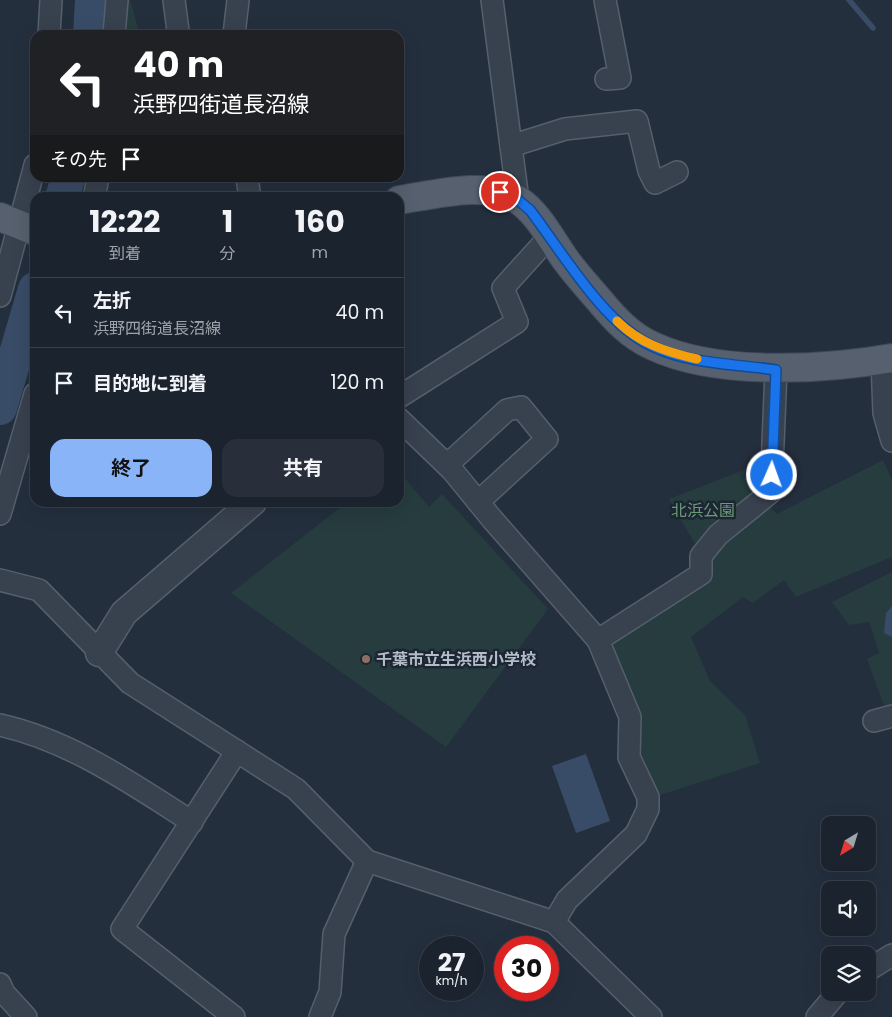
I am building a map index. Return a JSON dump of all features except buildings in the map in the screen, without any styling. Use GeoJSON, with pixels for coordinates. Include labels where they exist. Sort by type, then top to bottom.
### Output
{"type":"FeatureCollection","features":[{"type":"Feature","properties":{"kind":"main road"},"geometry":{"type":"LineString","coordinates":[[404,199],[481,189],[500,192],[518,200],[550,236],[565,258],[610,314],[623,327],[640,339],[673,354],[708,361],[776,370],[887,359]]}},
{"type":"Feature","properties":{"kind":"street"},"geometry":{"type":"LineString","coordinates":[[49,30],[51,0]]}},
{"type":"Feature","properties":{"kind":"street"},"geometry":{"type":"LineString","coordinates":[[114,30],[116,0]]}},
{"type":"Feature","properties":{"kind":"street"},"geometry":{"type":"LineString","coordinates":[[174,0],[178,30]]}},
{"type":"Feature","properties":{"kind":"street"},"geometry":{"type":"LineString","coordinates":[[235,30],[238,0]]}},
{"type":"Feature","properties":{"kind":"street"},"geometry":{"type":"LineString","coordinates":[[492,0],[518,200]]}},
{"type":"Feature","properties":{"kind":"street"},"geometry":{"type":"LineString","coordinates":[[605,0],[620,78],[606,79]]}},
{"type":"Feature","properties":{"kind":"street"},"geometry":{"type":"LineString","coordinates":[[511,146],[565,129],[637,121],[649,171],[655,182],[677,172]]}},
{"type":"Feature","properties":{"kind":"street"},"geometry":{"type":"LineString","coordinates":[[0,296],[30,182]]}},
{"type":"Feature","properties":{"kind":"street"},"geometry":{"type":"LineString","coordinates":[[404,393],[517,322],[503,288],[550,236]]}},
{"type":"Feature","properties":{"kind":"street"},"geometry":{"type":"LineString","coordinates":[[887,359],[884,413],[892,441]]}},
{"type":"Feature","properties":{"kind":"street"},"geometry":{"type":"LineString","coordinates":[[598,640],[701,574],[701,556],[718,535],[771,492],[776,370]]}},
{"type":"Feature","properties":{"kind":"street"},"geometry":{"type":"LineString","coordinates":[[447,464],[507,410],[521,407],[547,439],[478,502]]}},
{"type":"Feature","properties":{"kind":"street"},"geometry":{"type":"LineString","coordinates":[[0,514],[30,411]]}},
{"type":"Feature","properties":{"kind":"street"},"geometry":{"type":"LineString","coordinates":[[404,424],[447,464],[598,640],[630,717],[629,757],[648,797],[648,809],[636,834],[567,900],[554,922]]}},
{"type":"Feature","properties":{"kind":"street"},"geometry":{"type":"LineString","coordinates":[[99,653],[124,613],[242,507]]}},
{"type":"Feature","properties":{"kind":"street"},"geometry":{"type":"LineString","coordinates":[[0,580],[39,590],[130,684],[296,789],[367,861],[554,922],[652,1017]]}},
{"type":"Feature","properties":{"kind":"street"},"geometry":{"type":"LineString","coordinates":[[0,725],[69,749],[112,771],[192,822]]}},
{"type":"Feature","properties":{"kind":"street"},"geometry":{"type":"LineString","coordinates":[[234,1017],[122,929],[237,751]]}},
{"type":"Feature","properties":{"kind":"street"},"geometry":{"type":"LineString","coordinates":[[320,1017],[330,992],[334,934],[367,861]]}},
{"type":"Feature","properties":{"kind":"street"},"geometry":{"type":"LineString","coordinates":[[876,965],[892,954]]}},
{"type":"Feature","properties":{"kind":"street"},"geometry":{"type":"LineString","coordinates":[[0,984],[4,993],[26,1017]]}},
{"type":"Feature","properties":{"kind":"street"},"geometry":{"type":"LineString","coordinates":[[817,1017],[830,1001]]}},
{"type":"Feature","properties":{"kind":"green space"},"geometry":{"type":"Polygon","coordinates":[[[124,0],[130,0],[139,30],[121,30],[124,0]]]}},
{"type":"Feature","properties":{"kind":"green space"},"geometry":{"type":"Polygon","coordinates":[[[883,460],[892,480],[892,557],[796,597],[784,580],[753,603],[743,597],[691,637],[710,681],[745,715],[760,763],[657,796],[636,758],[609,650],[611,640],[712,577],[705,561],[720,539],[767,505],[777,514],[883,460]]]}},
{"type":"Feature","properties":{"kind":"green space","name":"北浜公園"},"geometry":{"type":"Polygon","coordinates":[[[762,463],[762,494],[695,544],[669,499],[762,463]]]}},
{"type":"Feature","properties":{"kind":"green space"},"geometry":{"type":"Polygon","coordinates":[[[404,477],[429,507],[442,494],[548,609],[446,747],[231,593],[341,507],[404,507],[404,477]]]}},
{"type":"Feature","properties":{"kind":"green space"},"geometry":{"type":"Polygon","coordinates":[[[892,572],[892,710],[886,711],[867,659],[879,653],[869,622],[849,625],[832,602],[892,572]]]}},
{"type":"Feature","properties":{"kind":"water"},"geometry":{"type":"Polygon","coordinates":[[[892,606],[892,637],[884,633],[886,613],[892,606]]]}},
{"type":"Feature","properties":{"kind":"water"},"geometry":{"type":"Polygon","coordinates":[[[586,754],[610,821],[576,833],[552,766],[586,754]]]}},
{"type":"Feature","properties":{"kind":"waterway"},"geometry":{"type":"LineString","coordinates":[[90,30],[92,0]]}},
{"type":"Feature","properties":{"kind":"waterway"},"geometry":{"type":"LineString","coordinates":[[849,0],[873,28]]}},
{"type":"Feature","properties":{"kind":"waterway"},"geometry":{"type":"LineString","coordinates":[[64,192],[67,182]]}},
{"type":"Feature","properties":{"kind":"waterway"},"geometry":{"type":"LineString","coordinates":[[0,408],[30,306]]}},
{"type":"Feature","properties":{"kind":"slow traffic"},"geometry":{"type":"LineString","coordinates":[[617,321],[634,336],[652,346],[673,354],[697,359]]}},
{"type":"Feature","properties":{"kind":"place","name":"千葉市立生浜西小学校"},"geometry":{"type":"Point","coordinates":[366,659]}},
{"type":"Feature","properties":{"kind":"route"},"geometry":{"type":"LineString","coordinates":[[500,192],[518,200],[530,210],[565,258],[610,314],[634,336],[652,346],[673,354],[708,361],[776,370],[772,475]]}}]}
